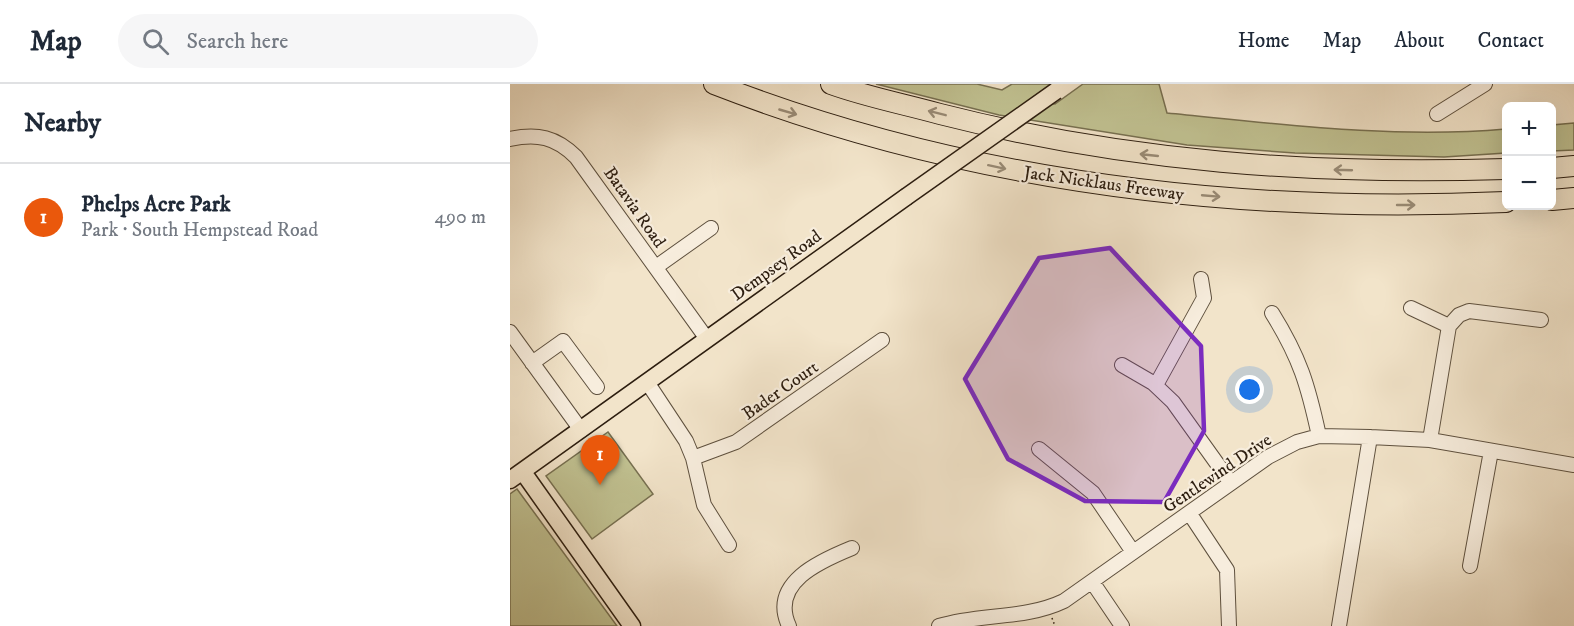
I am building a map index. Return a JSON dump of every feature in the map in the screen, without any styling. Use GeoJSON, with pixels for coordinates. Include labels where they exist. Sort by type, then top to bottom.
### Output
{"type":"FeatureCollection","features":[{"type":"Feature","properties":{"kind":"highway","name":"Jack Nicklaus Freeway"},"geometry":{"type":"LineString","coordinates":[[714,84],[778,109],[927,153],[1034,174],[1258,201],[1352,205],[1502,202]]}},
{"type":"Feature","properties":{"kind":"highway","name":"Jack Nicklaus Freeway"},"geometry":{"type":"LineString","coordinates":[[831,84],[1050,140],[1137,154],[1276,168],[1395,172],[1502,169]]}},
{"type":"Feature","properties":{"kind":"highway"},"geometry":{"type":"LineString","coordinates":[[1556,168],[1574,166]]}},
{"type":"Feature","properties":{"kind":"highway"},"geometry":{"type":"LineString","coordinates":[[1556,200],[1574,198]]}},
{"type":"Feature","properties":{"kind":"main road","name":"Dempsey Road"},"geometry":{"type":"LineString","coordinates":[[514,476],[1061,88]]}},
{"type":"Feature","properties":{"kind":"main road"},"geometry":{"type":"LineString","coordinates":[[514,476],[632,626]]}},
{"type":"Feature","properties":{"kind":"street"},"geometry":{"type":"LineString","coordinates":[[1437,114],[1485,84]]}},
{"type":"Feature","properties":{"kind":"street","name":"Batavia Road"},"geometry":{"type":"LineString","coordinates":[[510,139],[528,135],[544,137],[566,148],[586,169],[707,339]]}},
{"type":"Feature","properties":{"kind":"street"},"geometry":{"type":"LineString","coordinates":[[656,267],[711,228]]}},
{"type":"Feature","properties":{"kind":"street"},"geometry":{"type":"LineString","coordinates":[[1156,386],[1204,298],[1201,279]]}},
{"type":"Feature","properties":{"kind":"street"},"geometry":{"type":"LineString","coordinates":[[1411,308],[1449,326]]}},
{"type":"Feature","properties":{"kind":"street"},"geometry":{"type":"LineString","coordinates":[[1430,440],[1449,326],[1459,315],[1469,311],[1541,320]]}},
{"type":"Feature","properties":{"kind":"street"},"geometry":{"type":"LineString","coordinates":[[1272,314],[1291,345],[1306,378],[1319,436]]}},
{"type":"Feature","properties":{"kind":"street"},"geometry":{"type":"LineString","coordinates":[[510,332],[581,430]]}},
{"type":"Feature","properties":{"kind":"street","name":"Bader Court"},"geometry":{"type":"LineString","coordinates":[[693,458],[723,449],[747,435],[882,340]]}},
{"type":"Feature","properties":{"kind":"street"},"geometry":{"type":"LineString","coordinates":[[532,363],[563,341],[597,387]]}},
{"type":"Feature","properties":{"kind":"street"},"geometry":{"type":"LineString","coordinates":[[1122,365],[1156,386],[1173,402],[1231,483]]}},
{"type":"Feature","properties":{"kind":"street"},"geometry":{"type":"LineString","coordinates":[[647,382],[676,424],[693,458],[704,505],[729,545]]}},
{"type":"Feature","properties":{"kind":"street","name":"Gentlewind Drive"},"geometry":{"type":"LineString","coordinates":[[939,626],[1027,614],[1047,609],[1093,583],[1231,483],[1287,447],[1319,436],[1370,436],[1430,440],[1574,465]]}},
{"type":"Feature","properties":{"kind":"street"},"geometry":{"type":"LineString","coordinates":[[1339,626],[1370,436]]}},
{"type":"Feature","properties":{"kind":"street"},"geometry":{"type":"LineString","coordinates":[[1039,449],[1093,493],[1133,552]]}},
{"type":"Feature","properties":{"kind":"street"},"geometry":{"type":"LineString","coordinates":[[1470,566],[1491,451]]}},
{"type":"Feature","properties":{"kind":"street"},"geometry":{"type":"LineString","coordinates":[[1190,514],[1227,570],[1229,626]]}},
{"type":"Feature","properties":{"kind":"street"},"geometry":{"type":"LineString","coordinates":[[789,626],[785,602],[788,589],[822,560],[852,548]]}},
{"type":"Feature","properties":{"kind":"street"},"geometry":{"type":"LineString","coordinates":[[1093,583],[1122,626]]}},
{"type":"Feature","properties":{"kind":"highlighted area"},"geometry":{"type":"Polygon","coordinates":[[[1110,248],[1201,346],[1204,431],[1164,502],[1085,501],[1008,459],[965,379],[1039,258],[1110,248]]]}},
{"type":"Feature","properties":{"kind":"green space"},"geometry":{"type":"Polygon","coordinates":[[[876,84],[977,84],[1002,90],[1012,84],[1051,84],[1027,102],[1055,104],[1083,84],[1159,84],[1167,113],[1336,129],[1421,132],[1502,129],[1502,153],[1444,157],[1295,153],[1187,145],[999,115],[876,84]]]}},
{"type":"Feature","properties":{"kind":"green space"},"geometry":{"type":"Polygon","coordinates":[[[1574,123],[1574,150],[1556,151],[1556,125],[1574,123]]]}},
{"type":"Feature","properties":{"kind":"green space"},"geometry":{"type":"Polygon","coordinates":[[[608,432],[653,494],[592,539],[546,476],[608,432]]]}},
{"type":"Feature","properties":{"kind":"green space"},"geometry":{"type":"Polygon","coordinates":[[[517,489],[617,626],[510,626],[510,494],[517,489]]]}},
{"type":"Feature","properties":{"kind":"place","name":"Phelps Acre Park"},"geometry":{"type":"Point","coordinates":[600,485]}}]}
